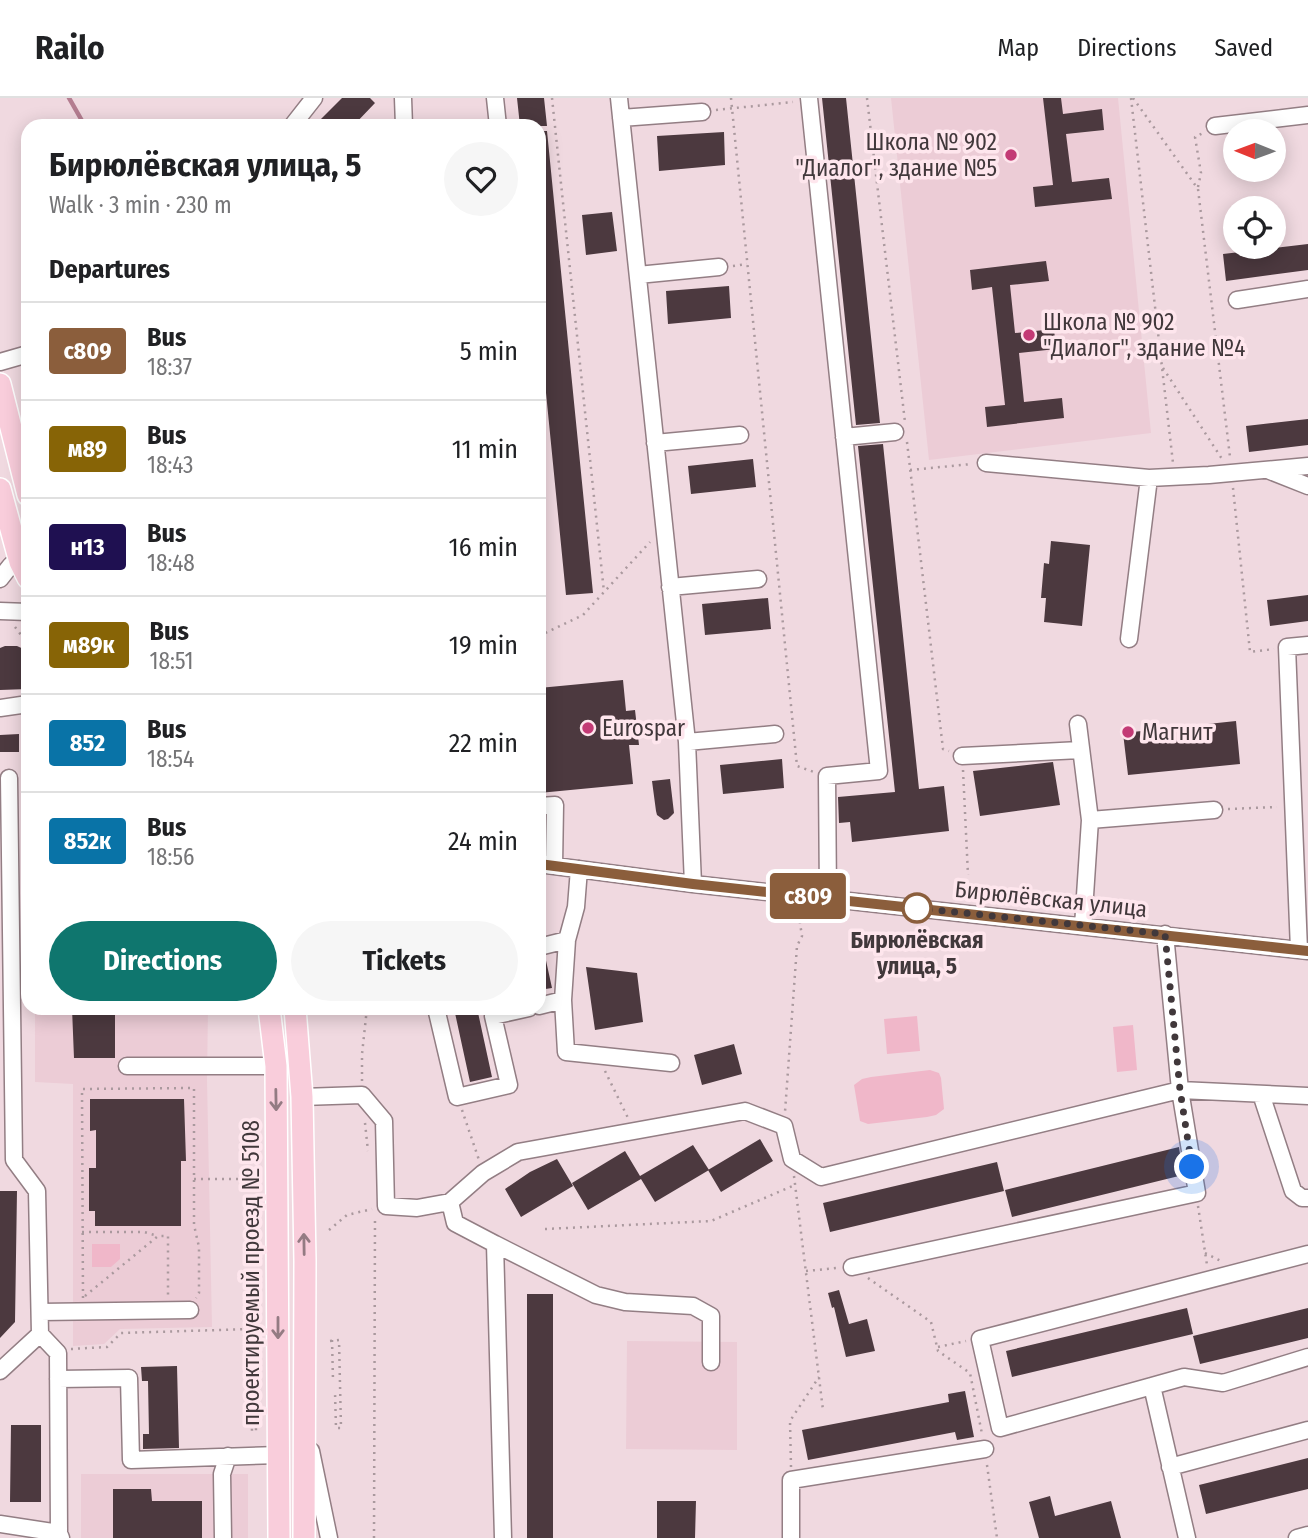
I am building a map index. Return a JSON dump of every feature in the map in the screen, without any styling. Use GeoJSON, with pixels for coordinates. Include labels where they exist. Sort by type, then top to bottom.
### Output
{"type":"FeatureCollection","features":[{"type":"Feature","properties":{"kind":"main road"},"geometry":{"type":"LineString","coordinates":[[0,384],[21,467]]}},
{"type":"Feature","properties":{"kind":"main road"},"geometry":{"type":"LineString","coordinates":[[0,489],[21,555]]}},
{"type":"Feature","properties":{"kind":"main road","name":"проектируемый проезд № 5108"},"geometry":{"type":"LineString","coordinates":[[270,1015],[276,1066],[279,1538]]}},
{"type":"Feature","properties":{"kind":"main road"},"geometry":{"type":"LineString","coordinates":[[296,1015],[302,1097],[304,1538]]}},
{"type":"Feature","properties":{"kind":"street"},"geometry":{"type":"LineString","coordinates":[[298,119],[314,98]]}},
{"type":"Feature","properties":{"kind":"street"},"geometry":{"type":"LineString","coordinates":[[403,98],[404,119]]}},
{"type":"Feature","properties":{"kind":"street"},"geometry":{"type":"LineString","coordinates":[[495,98],[497,119]]}},
{"type":"Feature","properties":{"kind":"street"},"geometry":{"type":"LineString","coordinates":[[619,98],[687,742],[693,884]]}},
{"type":"Feature","properties":{"kind":"street"},"geometry":{"type":"LineString","coordinates":[[809,99],[879,771],[827,776],[828,898]]}},
{"type":"Feature","properties":{"kind":"street"},"geometry":{"type":"LineString","coordinates":[[621,118],[702,112]]}},
{"type":"Feature","properties":{"kind":"street"},"geometry":{"type":"LineString","coordinates":[[1215,126],[1308,114]]}},
{"type":"Feature","properties":{"kind":"street"},"geometry":{"type":"LineString","coordinates":[[638,275],[719,267]]}},
{"type":"Feature","properties":{"kind":"street"},"geometry":{"type":"LineString","coordinates":[[1237,300],[1308,289]]}},
{"type":"Feature","properties":{"kind":"street"},"geometry":{"type":"LineString","coordinates":[[0,362],[21,356]]}},
{"type":"Feature","properties":{"kind":"street"},"geometry":{"type":"LineString","coordinates":[[844,437],[895,432]]}},
{"type":"Feature","properties":{"kind":"street"},"geometry":{"type":"LineString","coordinates":[[655,443],[740,435]]}},
{"type":"Feature","properties":{"kind":"street"},"geometry":{"type":"LineString","coordinates":[[986,463],[1149,478],[1232,474],[1308,466]]}},
{"type":"Feature","properties":{"kind":"street"},"geometry":{"type":"LineString","coordinates":[[1268,470],[1308,486]]}},
{"type":"Feature","properties":{"kind":"street"},"geometry":{"type":"LineString","coordinates":[[1129,639],[1149,478]]}},
{"type":"Feature","properties":{"kind":"street"},"geometry":{"type":"LineString","coordinates":[[0,579],[11,565],[21,566]]}},
{"type":"Feature","properties":{"kind":"street"},"geometry":{"type":"LineString","coordinates":[[670,587],[758,579]]}},
{"type":"Feature","properties":{"kind":"street"},"geometry":{"type":"LineString","coordinates":[[3,618],[21,614]]}},
{"type":"Feature","properties":{"kind":"street"},"geometry":{"type":"LineString","coordinates":[[1303,950],[1287,647],[1308,645]]}},
{"type":"Feature","properties":{"kind":"street"},"geometry":{"type":"LineString","coordinates":[[0,708],[21,705]]}},
{"type":"Feature","properties":{"kind":"street"},"geometry":{"type":"LineString","coordinates":[[1078,724],[1090,820],[1083,926]]}},
{"type":"Feature","properties":{"kind":"street"},"geometry":{"type":"LineString","coordinates":[[687,742],[775,734]]}},
{"type":"Feature","properties":{"kind":"street"},"geometry":{"type":"LineString","coordinates":[[962,756],[1080,751]]}},
{"type":"Feature","properties":{"kind":"street"},"geometry":{"type":"LineString","coordinates":[[0,1524],[60,1536],[58,1353],[40,1334],[37,1191],[7,1160],[9,778]]}},
{"type":"Feature","properties":{"kind":"street"},"geometry":{"type":"LineString","coordinates":[[546,806],[555,805],[547,865]]}},
{"type":"Feature","properties":{"kind":"street"},"geometry":{"type":"LineString","coordinates":[[1090,820],[1214,810]]}},
{"type":"Feature","properties":{"kind":"street","name":"Бирюлёвская улица"},"geometry":{"type":"LineString","coordinates":[[547,865],[693,884],[1303,950]]}},
{"type":"Feature","properties":{"kind":"street"},"geometry":{"type":"LineString","coordinates":[[579,869],[576,907],[567,940],[563,1000],[566,1052],[671,1063]]}},
{"type":"Feature","properties":{"kind":"street"},"geometry":{"type":"LineString","coordinates":[[852,1267],[1197,1193],[1180,1090],[1165,934]]}},
{"type":"Feature","properties":{"kind":"street"},"geometry":{"type":"LineString","coordinates":[[546,945],[567,940]]}},
{"type":"Feature","properties":{"kind":"street"},"geometry":{"type":"LineString","coordinates":[[546,1004],[563,1000]]}},
{"type":"Feature","properties":{"kind":"street"},"geometry":{"type":"LineString","coordinates":[[438,1015],[457,1097],[509,1085],[493,1016],[498,1015]]}},
{"type":"Feature","properties":{"kind":"street"},"geometry":{"type":"LineString","coordinates":[[127,1066],[276,1066]]}},
{"type":"Feature","properties":{"kind":"street"},"geometry":{"type":"LineString","coordinates":[[302,1097],[362,1095],[384,1121],[386,1206],[417,1208],[450,1202],[483,1173],[518,1152],[745,1111],[784,1126],[792,1159],[821,1177],[1180,1090],[1308,1096]]}},
{"type":"Feature","properties":{"kind":"street"},"geometry":{"type":"LineString","coordinates":[[1261,1094],[1293,1191],[1302,1198],[1308,1198]]}},
{"type":"Feature","properties":{"kind":"street"},"geometry":{"type":"LineString","coordinates":[[450,1202],[455,1223],[596,1295],[625,1302],[693,1306],[711,1316],[711,1362]]}},
{"type":"Feature","properties":{"kind":"street"},"geometry":{"type":"LineString","coordinates":[[495,1244],[503,1538]]}},
{"type":"Feature","properties":{"kind":"street"},"geometry":{"type":"LineString","coordinates":[[1308,1254],[980,1339],[1000,1428],[1184,1377],[1223,1383],[1308,1357]]}},
{"type":"Feature","properties":{"kind":"street"},"geometry":{"type":"LineString","coordinates":[[40,1312],[190,1310]]}},
{"type":"Feature","properties":{"kind":"street"},"geometry":{"type":"LineString","coordinates":[[0,1371],[40,1334]]}},
{"type":"Feature","properties":{"kind":"street"},"geometry":{"type":"LineString","coordinates":[[58,1379],[129,1378],[131,1460],[279,1455]]}},
{"type":"Feature","properties":{"kind":"street"},"geometry":{"type":"LineString","coordinates":[[1152,1386],[1187,1538]]}},
{"type":"Feature","properties":{"kind":"street"},"geometry":{"type":"LineString","coordinates":[[305,1410],[318,1491],[329,1538]]}},
{"type":"Feature","properties":{"kind":"street"},"geometry":{"type":"LineString","coordinates":[[1170,1467],[1308,1430]]}},
{"type":"Feature","properties":{"kind":"street"},"geometry":{"type":"LineString","coordinates":[[792,1538],[791,1480],[985,1449]]}},
{"type":"Feature","properties":{"kind":"street"},"geometry":{"type":"LineString","coordinates":[[223,1538],[222,1474],[228,1456]]}},
{"type":"Feature","properties":{"kind":"street"},"geometry":{"type":"LineString","coordinates":[[1297,1538],[1308,1535]]}},
{"type":"Feature","properties":{"kind":"path"},"geometry":{"type":"LineString","coordinates":[[552,98],[604,592]]}},
{"type":"Feature","properties":{"kind":"path"},"geometry":{"type":"LineString","coordinates":[[731,98],[797,766],[827,776]]}},
{"type":"Feature","properties":{"kind":"path"},"geometry":{"type":"LineString","coordinates":[[1132,98],[1198,189]]}},
{"type":"Feature","properties":{"kind":"path"},"geometry":{"type":"LineString","coordinates":[[1132,98],[1174,477]]}},
{"type":"Feature","properties":{"kind":"path"},"geometry":{"type":"LineString","coordinates":[[702,112],[809,99]]}},
{"type":"Feature","properties":{"kind":"path"},"geometry":{"type":"LineString","coordinates":[[1215,126],[1195,137],[1201,173],[1198,189],[1250,652],[1287,647]]}},
{"type":"Feature","properties":{"kind":"path"},"geometry":{"type":"LineString","coordinates":[[1162,365],[1232,474]]}},
{"type":"Feature","properties":{"kind":"path"},"geometry":{"type":"LineString","coordinates":[[911,470],[986,463]]}},
{"type":"Feature","properties":{"kind":"path"},"geometry":{"type":"LineString","coordinates":[[546,633],[583,615],[664,527]]}},
{"type":"Feature","properties":{"kind":"path"},"geometry":{"type":"LineString","coordinates":[[3,618],[21,633]]}},
{"type":"Feature","properties":{"kind":"path"},"geometry":{"type":"LineString","coordinates":[[962,756],[968,875]]}},
{"type":"Feature","properties":{"kind":"path"},"geometry":{"type":"LineString","coordinates":[[1214,810],[1294,806]]}},
{"type":"Feature","properties":{"kind":"path"},"geometry":{"type":"LineString","coordinates":[[783,909],[799,917],[802,936],[797,946],[784,1126]]}},
{"type":"Feature","properties":{"kind":"path"},"geometry":{"type":"LineString","coordinates":[[366,1015],[362,1054],[362,1095],[369,1158]]}},
{"type":"Feature","properties":{"kind":"path"},"geometry":{"type":"LineString","coordinates":[[597,1055],[634,1131]]}},
{"type":"Feature","properties":{"kind":"path"},"geometry":{"type":"LineString","coordinates":[[158,1236],[82,1298],[82,1089],[194,1088],[194,1224],[200,1247],[199,1293],[190,1310]]}},
{"type":"Feature","properties":{"kind":"path"},"geometry":{"type":"LineString","coordinates":[[457,1097],[483,1173]]}},
{"type":"Feature","properties":{"kind":"path"},"geometry":{"type":"LineString","coordinates":[[792,1159],[823,1409]]}},
{"type":"Feature","properties":{"kind":"path"},"geometry":{"type":"LineString","coordinates":[[194,1179],[252,1179]]}},
{"type":"Feature","properties":{"kind":"path"},"geometry":{"type":"LineString","coordinates":[[545,1229],[711,1220],[795,1185]]}},
{"type":"Feature","properties":{"kind":"path"},"geometry":{"type":"LineString","coordinates":[[329,1230],[348,1215],[375,1208],[374,1538]]}},
{"type":"Feature","properties":{"kind":"path"},"geometry":{"type":"LineString","coordinates":[[1200,1219],[1205,1253]]}},
{"type":"Feature","properties":{"kind":"path"},"geometry":{"type":"LineString","coordinates":[[82,1232],[144,1232],[167,1236],[168,1310]]}},
{"type":"Feature","properties":{"kind":"path"},"geometry":{"type":"LineString","coordinates":[[806,1271],[852,1267],[931,1322],[938,1351],[970,1373],[985,1449],[997,1538]]}},
{"type":"Feature","properties":{"kind":"path"},"geometry":{"type":"LineString","coordinates":[[70,1349],[107,1347],[121,1332],[251,1329]]}},
{"type":"Feature","properties":{"kind":"path"},"geometry":{"type":"LineString","coordinates":[[937,1347],[980,1339]]}},
{"type":"Feature","properties":{"kind":"path"},"geometry":{"type":"LineString","coordinates":[[333,1380],[331,1340],[339,1340],[341,1428],[336,1428],[335,1392]]}},
{"type":"Feature","properties":{"kind":"path"},"geometry":{"type":"LineString","coordinates":[[255,1394],[256,1431],[252,1431],[248,1347],[255,1348],[256,1382]]}},
{"type":"Feature","properties":{"kind":"path"},"geometry":{"type":"LineString","coordinates":[[791,1480],[790,1421],[819,1377]]}},
{"type":"Feature","properties":{"kind":"shaded area","name":"Школа № 902 \"Диалог\", здание №4"},"geometry":{"type":"Polygon","coordinates":[[[891,98],[1118,98],[1151,433],[929,460],[891,98]]]}},
{"type":"Feature","properties":{"kind":"shaded area"},"geometry":{"type":"Polygon","coordinates":[[[35,1015],[208,1015],[212,1327],[120,1329],[104,1344],[73,1346],[73,1084],[35,1082],[35,1015]]]}},
{"type":"Feature","properties":{"kind":"shaded area"},"geometry":{"type":"Polygon","coordinates":[[[917,1016],[920,1051],[887,1054],[884,1019],[917,1016]]]}},
{"type":"Feature","properties":{"kind":"shaded area"},"geometry":{"type":"Polygon","coordinates":[[[1133,1025],[1137,1070],[1117,1072],[1113,1027],[1133,1025]]]}},
{"type":"Feature","properties":{"kind":"shaded area"},"geometry":{"type":"Polygon","coordinates":[[[930,1070],[939,1073],[941,1078],[944,1109],[936,1115],[868,1124],[860,1121],[854,1085],[862,1079],[930,1070]]]}},
{"type":"Feature","properties":{"kind":"shaded area"},"geometry":{"type":"Polygon","coordinates":[[[92,1244],[120,1244],[120,1259],[111,1267],[92,1267],[92,1244]]]}},
{"type":"Feature","properties":{"kind":"shaded area"},"geometry":{"type":"Polygon","coordinates":[[[627,1341],[737,1342],[737,1450],[626,1449],[627,1341]]]}},
{"type":"Feature","properties":{"kind":"shaded area"},"geometry":{"type":"Polygon","coordinates":[[[81,1474],[248,1474],[248,1538],[81,1538],[81,1474]]]}},
{"type":"Feature","properties":{"kind":"building"},"geometry":{"type":"Polygon","coordinates":[[[342,98],[370,98],[375,103],[360,119],[321,119],[342,98]]]}},
{"type":"Feature","properties":{"kind":"building"},"geometry":{"type":"Polygon","coordinates":[[[517,98],[544,98],[547,126],[546,119],[519,119],[517,98]]]}},
{"type":"Feature","properties":{"kind":"building"},"geometry":{"type":"Polygon","coordinates":[[[822,98],[846,98],[880,423],[856,425],[822,98]]]}},
{"type":"Feature","properties":{"kind":"building"},"geometry":{"type":"Polygon","coordinates":[[[1043,98],[1061,98],[1063,114],[1102,109],[1104,130],[1066,134],[1072,182],[1109,178],[1112,199],[1035,207],[1033,187],[1053,185],[1043,98]]]}},
{"type":"Feature","properties":{"kind":"building"},"geometry":{"type":"Polygon","coordinates":[[[546,131],[593,593],[566,595],[546,393],[546,131]]]}},
{"type":"Feature","properties":{"kind":"building"},"geometry":{"type":"Polygon","coordinates":[[[724,132],[725,165],[659,171],[657,136],[724,132]]]}},
{"type":"Feature","properties":{"kind":"building"},"geometry":{"type":"Polygon","coordinates":[[[612,212],[617,251],[586,255],[582,215],[612,212]]]}},
{"type":"Feature","properties":{"kind":"building"},"geometry":{"type":"Polygon","coordinates":[[[1308,244],[1308,270],[1226,281],[1224,259],[1286,259],[1286,247],[1308,244]]]}},
{"type":"Feature","properties":{"kind":"building"},"geometry":{"type":"Polygon","coordinates":[[[1046,261],[1049,281],[1010,285],[1015,333],[1054,329],[1056,349],[1019,353],[1024,402],[1062,398],[1064,418],[987,427],[985,407],[1005,405],[992,287],[972,290],[970,270],[1046,261]]]}},
{"type":"Feature","properties":{"kind":"building"},"geometry":{"type":"Polygon","coordinates":[[[729,286],[731,318],[668,324],[666,291],[729,286]]]}},
{"type":"Feature","properties":{"kind":"building"},"geometry":{"type":"Polygon","coordinates":[[[1308,419],[1308,445],[1249,452],[1246,426],[1308,419]]]}},
{"type":"Feature","properties":{"kind":"building"},"geometry":{"type":"Polygon","coordinates":[[[883,444],[919,789],[944,786],[949,831],[852,842],[850,822],[839,823],[838,797],[895,792],[858,446],[883,444]]]}},
{"type":"Feature","properties":{"kind":"building"},"geometry":{"type":"Polygon","coordinates":[[[753,459],[756,487],[691,494],[688,466],[753,459]]]}},
{"type":"Feature","properties":{"kind":"building"},"geometry":{"type":"Polygon","coordinates":[[[1051,541],[1090,545],[1082,626],[1044,622],[1046,598],[1041,598],[1044,563],[1049,564],[1051,541]]]}},
{"type":"Feature","properties":{"kind":"building"},"geometry":{"type":"Polygon","coordinates":[[[1308,595],[1308,621],[1270,626],[1267,600],[1308,595]]]}},
{"type":"Feature","properties":{"kind":"building"},"geometry":{"type":"Polygon","coordinates":[[[768,598],[771,629],[705,635],[702,604],[768,598]]]}},
{"type":"Feature","properties":{"kind":"building"},"geometry":{"type":"Polygon","coordinates":[[[0,648],[21,648],[21,689],[0,690],[0,648]]]}},
{"type":"Feature","properties":{"kind":"building","name":"Eurospar"},"geometry":{"type":"Polygon","coordinates":[[[623,680],[626,711],[635,710],[639,745],[629,745],[633,784],[546,792],[546,687],[623,680]]]}},
{"type":"Feature","properties":{"kind":"building"},"geometry":{"type":"Polygon","coordinates":[[[1236,721],[1240,764],[1128,775],[1123,733],[1236,721]]]}},
{"type":"Feature","properties":{"kind":"building"},"geometry":{"type":"Polygon","coordinates":[[[19,734],[19,752],[0,752],[0,735],[19,734]]]}},
{"type":"Feature","properties":{"kind":"building"},"geometry":{"type":"Polygon","coordinates":[[[782,759],[784,788],[723,794],[720,765],[782,759]]]}},
{"type":"Feature","properties":{"kind":"building"},"geometry":{"type":"Polygon","coordinates":[[[1053,762],[1060,805],[980,816],[973,771],[1053,762]]]}},
{"type":"Feature","properties":{"kind":"building"},"geometry":{"type":"Polygon","coordinates":[[[670,779],[674,813],[664,820],[657,815],[652,781],[670,779]]]}},
{"type":"Feature","properties":{"kind":"building"},"geometry":{"type":"Polygon","coordinates":[[[546,961],[552,988],[546,989],[546,961]]]}},
{"type":"Feature","properties":{"kind":"building"},"geometry":{"type":"Polygon","coordinates":[[[586,967],[637,973],[643,1022],[595,1030],[586,967]]]}},
{"type":"Feature","properties":{"kind":"building"},"geometry":{"type":"Polygon","coordinates":[[[72,1015],[115,1015],[115,1058],[74,1058],[72,1015]]]}},
{"type":"Feature","properties":{"kind":"building"},"geometry":{"type":"Polygon","coordinates":[[[455,1015],[479,1015],[492,1077],[470,1082],[455,1015]]]}},
{"type":"Feature","properties":{"kind":"building"},"geometry":{"type":"Polygon","coordinates":[[[734,1044],[742,1074],[702,1085],[694,1055],[734,1044]]]}},
{"type":"Feature","properties":{"kind":"building"},"geometry":{"type":"Polygon","coordinates":[[[90,1099],[184,1099],[186,1161],[181,1161],[181,1226],[95,1226],[95,1211],[89,1211],[89,1168],[96,1168],[96,1130],[90,1131],[90,1099]]]}},
{"type":"Feature","properties":{"kind":"building"},"geometry":{"type":"Polygon","coordinates":[[[760,1139],[773,1161],[721,1192],[708,1170],[760,1139]]]}},
{"type":"Feature","properties":{"kind":"building"},"geometry":{"type":"Polygon","coordinates":[[[693,1145],[709,1170],[655,1202],[641,1179],[588,1210],[572,1183],[625,1151],[640,1176],[693,1145]]]}},
{"type":"Feature","properties":{"kind":"building"},"geometry":{"type":"Polygon","coordinates":[[[1179,1147],[1183,1175],[1012,1217],[1005,1190],[1179,1147]]]}},
{"type":"Feature","properties":{"kind":"building"},"geometry":{"type":"Polygon","coordinates":[[[557,1159],[573,1186],[521,1217],[505,1189],[530,1172],[557,1159]]]}},
{"type":"Feature","properties":{"kind":"building"},"geometry":{"type":"Polygon","coordinates":[[[997,1162],[1004,1191],[830,1232],[823,1203],[997,1162]]]}},
{"type":"Feature","properties":{"kind":"building"},"geometry":{"type":"Polygon","coordinates":[[[0,1191],[17,1191],[15,1322],[0,1338],[0,1191]]]}},
{"type":"Feature","properties":{"kind":"building"},"geometry":{"type":"Polygon","coordinates":[[[839,1290],[849,1324],[867,1319],[875,1351],[846,1357],[828,1293],[839,1290]]]}},
{"type":"Feature","properties":{"kind":"building"},"geometry":{"type":"Polygon","coordinates":[[[527,1294],[553,1294],[553,1538],[527,1538],[527,1294]]]}},
{"type":"Feature","properties":{"kind":"building"},"geometry":{"type":"Polygon","coordinates":[[[1187,1308],[1193,1334],[1012,1377],[1006,1351],[1187,1308]]]}},
{"type":"Feature","properties":{"kind":"building"},"geometry":{"type":"Polygon","coordinates":[[[1308,1308],[1308,1338],[1200,1364],[1193,1336],[1308,1308]]]}},
{"type":"Feature","properties":{"kind":"building"},"geometry":{"type":"Polygon","coordinates":[[[177,1366],[179,1448],[143,1449],[143,1434],[149,1434],[148,1381],[142,1381],[141,1367],[177,1366]]]}},
{"type":"Feature","properties":{"kind":"building"},"geometry":{"type":"Polygon","coordinates":[[[965,1391],[974,1437],[957,1440],[955,1432],[808,1460],[802,1430],[949,1402],[948,1394],[965,1391]]]}},
{"type":"Feature","properties":{"kind":"building"},"geometry":{"type":"Polygon","coordinates":[[[11,1425],[41,1425],[41,1502],[10,1502],[11,1425]]]}},
{"type":"Feature","properties":{"kind":"building"},"geometry":{"type":"Polygon","coordinates":[[[1308,1458],[1308,1489],[1206,1514],[1199,1485],[1308,1458]]]}},
{"type":"Feature","properties":{"kind":"building"},"geometry":{"type":"Polygon","coordinates":[[[113,1489],[151,1489],[152,1501],[202,1501],[202,1538],[113,1538],[113,1489]]]}},
{"type":"Feature","properties":{"kind":"building"},"geometry":{"type":"Polygon","coordinates":[[[1050,1496],[1055,1516],[1111,1501],[1121,1538],[1039,1538],[1029,1502],[1050,1496]]]}},
{"type":"Feature","properties":{"kind":"building"},"geometry":{"type":"Polygon","coordinates":[[[657,1501],[696,1501],[695,1538],[657,1538],[657,1501]]]}},
{"type":"Feature","properties":{"kind":"waterway"},"geometry":{"type":"LineString","coordinates":[[69,98],[81,119]]}},
{"type":"Feature","properties":{"kind":"bus line","name":"с809"},"geometry":{"type":"LineString","coordinates":[[546,865],[693,884],[1308,951]]}},
{"type":"Feature","properties":{"kind":"place","name":"Школа № 902 \"Диалог\", здание №5"},"geometry":{"type":"Point","coordinates":[1011,155]}},
{"type":"Feature","properties":{"kind":"place","name":"Школа № 902 \"Диалог\", здание №4"},"geometry":{"type":"Point","coordinates":[1029,335]}},
{"type":"Feature","properties":{"kind":"place","name":"Eurospar"},"geometry":{"type":"Point","coordinates":[588,728]}},
{"type":"Feature","properties":{"kind":"place","name":"Магнит"},"geometry":{"type":"Point","coordinates":[1128,732]}},
{"type":"Feature","properties":{"kind":"place","name":"Бирюлёвская улица, 5"},"geometry":{"type":"Point","coordinates":[917,908]}},
{"type":"Feature","properties":{"kind":"route"},"geometry":{"type":"LineString","coordinates":[[917,908],[1165,934],[1180,1090],[1192,1167]]}}]}
